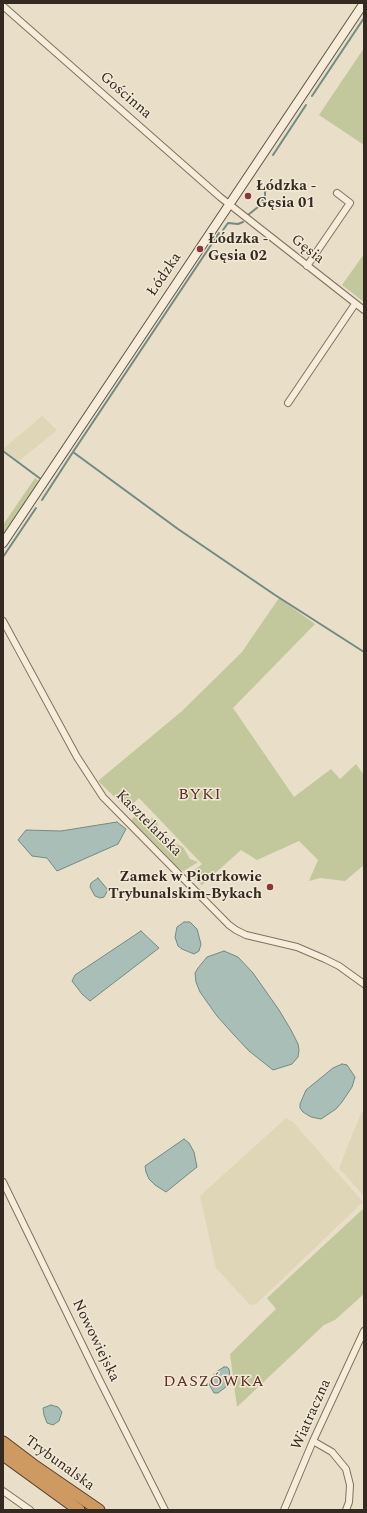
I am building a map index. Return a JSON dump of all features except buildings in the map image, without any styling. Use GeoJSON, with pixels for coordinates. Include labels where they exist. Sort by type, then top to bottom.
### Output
{"type":"FeatureCollection","features":[{"type":"Feature","properties":{"kind":"highway","name":"Trybunalska"},"geometry":{"type":"LineString","coordinates":[[3,1442],[99,1510]]}},
{"type":"Feature","properties":{"kind":"highway","name":"Trybunalska"},"geometry":{"type":"LineString","coordinates":[[3,1455],[79,1510]]}},
{"type":"Feature","properties":{"kind":"main road","name":"Łódzka"},"geometry":{"type":"LineString","coordinates":[[3,542],[232,207],[364,3]]}},
{"type":"Feature","properties":{"kind":"street","name":"Gościnna"},"geometry":{"type":"LineString","coordinates":[[3,6],[232,207]]}},
{"type":"Feature","properties":{"kind":"street"},"geometry":{"type":"LineString","coordinates":[[307,266],[350,203],[337,193]]}},
{"type":"Feature","properties":{"kind":"street","name":"Gęsia"},"geometry":{"type":"LineString","coordinates":[[232,207],[364,310]]}},
{"type":"Feature","properties":{"kind":"street"},"geometry":{"type":"LineString","coordinates":[[288,403],[355,304]]}},
{"type":"Feature","properties":{"kind":"street","name":"Kasztelańska"},"geometry":{"type":"LineString","coordinates":[[3,621],[77,756],[103,797],[229,925],[241,933],[297,947],[326,959],[339,966],[364,984]]}},
{"type":"Feature","properties":{"kind":"street","name":"Nowowiejska"},"geometry":{"type":"LineString","coordinates":[[3,1182],[165,1510]]}},
{"type":"Feature","properties":{"kind":"street","name":"Wiatraczna"},"geometry":{"type":"LineString","coordinates":[[284,1510],[313,1442],[364,1332]]}},
{"type":"Feature","properties":{"kind":"street"},"geometry":{"type":"LineString","coordinates":[[313,1442],[332,1452],[346,1469],[350,1485],[350,1502],[346,1510]]}},
{"type":"Feature","properties":{"kind":"street"},"geometry":{"type":"LineString","coordinates":[[3,1491],[30,1510]]}},
{"type":"Feature","properties":{"kind":"shaded area"},"geometry":{"type":"Polygon","coordinates":[[[42,416],[57,430],[19,461],[3,449],[42,416]]]}},
{"type":"Feature","properties":{"kind":"shaded area"},"geometry":{"type":"Polygon","coordinates":[[[364,1111],[364,1196],[339,1168],[361,1113],[364,1111]]]}},
{"type":"Feature","properties":{"kind":"shaded area"},"geometry":{"type":"Polygon","coordinates":[[[286,1118],[292,1121],[363,1202],[256,1304],[250,1305],[216,1268],[200,1196],[286,1118]]]}},
{"type":"Feature","properties":{"kind":"green space"},"geometry":{"type":"Polygon","coordinates":[[[364,48],[364,145],[319,115],[364,48]]]}},
{"type":"Feature","properties":{"kind":"green space"},"geometry":{"type":"Polygon","coordinates":[[[364,254],[364,302],[342,285],[364,254]]]}},
{"type":"Feature","properties":{"kind":"green space"},"geometry":{"type":"Polygon","coordinates":[[[35,478],[39,481],[3,535],[3,525],[35,478]]]}},
{"type":"Feature","properties":{"kind":"green space"},"geometry":{"type":"Polygon","coordinates":[[[279,598],[315,624],[233,708],[294,797],[331,769],[340,779],[356,764],[364,775],[364,865],[345,881],[320,878],[309,881],[318,860],[299,841],[257,860],[241,850],[202,885],[189,875],[202,864],[139,798],[127,809],[98,781],[182,711],[242,652],[279,598]]]}},
{"type":"Feature","properties":{"kind":"green space"},"geometry":{"type":"Polygon","coordinates":[[[140,813],[149,820],[152,818],[157,820],[159,831],[165,838],[183,847],[190,859],[198,862],[184,871],[179,869],[131,820],[140,813]]]}},
{"type":"Feature","properties":{"kind":"green space"},"geometry":{"type":"Polygon","coordinates":[[[364,1208],[364,1294],[335,1320],[324,1325],[237,1407],[230,1354],[276,1309],[267,1298],[364,1208]]]}},
{"type":"Feature","properties":{"kind":"water"},"geometry":{"type":"Polygon","coordinates":[[[117,822],[126,829],[118,844],[57,871],[47,858],[32,856],[18,840],[26,830],[61,831],[117,822]]]}},
{"type":"Feature","properties":{"kind":"water"},"geometry":{"type":"Polygon","coordinates":[[[98,878],[108,890],[104,897],[100,898],[95,896],[90,887],[91,883],[98,878]]]}},
{"type":"Feature","properties":{"kind":"water"},"geometry":{"type":"Polygon","coordinates":[[[184,922],[190,922],[197,929],[201,944],[199,951],[194,954],[178,946],[175,937],[177,927],[184,922]]]}},
{"type":"Feature","properties":{"kind":"water"},"geometry":{"type":"Polygon","coordinates":[[[141,931],[159,948],[90,1001],[82,994],[72,981],[75,975],[141,931]]]}},
{"type":"Feature","properties":{"kind":"water"},"geometry":{"type":"Polygon","coordinates":[[[224,951],[238,957],[253,973],[279,1010],[298,1044],[298,1057],[292,1064],[273,1070],[249,1051],[234,1035],[217,1016],[200,992],[196,982],[195,973],[207,957],[224,951]]]}},
{"type":"Feature","properties":{"kind":"water"},"geometry":{"type":"Polygon","coordinates":[[[342,1064],[347,1065],[355,1077],[352,1087],[342,1102],[336,1109],[321,1119],[311,1117],[303,1112],[300,1108],[300,1104],[306,1090],[333,1068],[342,1064]]]}},
{"type":"Feature","properties":{"kind":"water"},"geometry":{"type":"Polygon","coordinates":[[[184,1139],[189,1143],[194,1152],[197,1167],[166,1192],[149,1179],[145,1166],[184,1139]]]}},
{"type":"Feature","properties":{"kind":"water"},"geometry":{"type":"Polygon","coordinates":[[[224,1367],[229,1369],[231,1383],[218,1393],[214,1393],[209,1384],[210,1380],[216,1372],[224,1367]]]}},
{"type":"Feature","properties":{"kind":"water"},"geometry":{"type":"Polygon","coordinates":[[[51,1405],[58,1407],[62,1412],[59,1421],[53,1425],[47,1423],[43,1408],[51,1405]]]}},
{"type":"Feature","properties":{"kind":"waterway"},"geometry":{"type":"LineString","coordinates":[[312,96],[364,18]]}},
{"type":"Feature","properties":{"kind":"waterway"},"geometry":{"type":"LineString","coordinates":[[273,155],[306,105]]}},
{"type":"Feature","properties":{"kind":"waterway"},"geometry":{"type":"LineString","coordinates":[[248,215],[258,207],[265,197],[265,188]]}},
{"type":"Feature","properties":{"kind":"waterway"},"geometry":{"type":"LineString","coordinates":[[223,230],[228,223],[238,224],[243,222]]}},
{"type":"Feature","properties":{"kind":"waterway"},"geometry":{"type":"LineString","coordinates":[[73,452],[219,233]]}},
{"type":"Feature","properties":{"kind":"waterway"},"geometry":{"type":"LineString","coordinates":[[3,451],[42,480]]}},
{"type":"Feature","properties":{"kind":"waterway"},"geometry":{"type":"LineString","coordinates":[[42,500],[73,452],[178,529],[275,595],[364,652]]}},
{"type":"Feature","properties":{"kind":"waterway"},"geometry":{"type":"LineString","coordinates":[[3,557],[36,508]]}},
{"type":"Feature","properties":{"kind":"place","name":"Łódzka - Gęsia 01"},"geometry":{"type":"Point","coordinates":[248,196]}},
{"type":"Feature","properties":{"kind":"place","name":"Łódzka - Gęsia 02"},"geometry":{"type":"Point","coordinates":[200,249]}},
{"type":"Feature","properties":{"kind":"place","name":"Zamek w Piotrkowie Trybunalskim-Bykach"},"geometry":{"type":"Point","coordinates":[270,887]}},
{"type":"Feature","properties":{"kind":"district","name":"BYKI"},"geometry":{"type":"Point","coordinates":[200,796]}},
{"type":"Feature","properties":{"kind":"district","name":"DASZÓWKA"},"geometry":{"type":"Point","coordinates":[214,1383]}}]}
